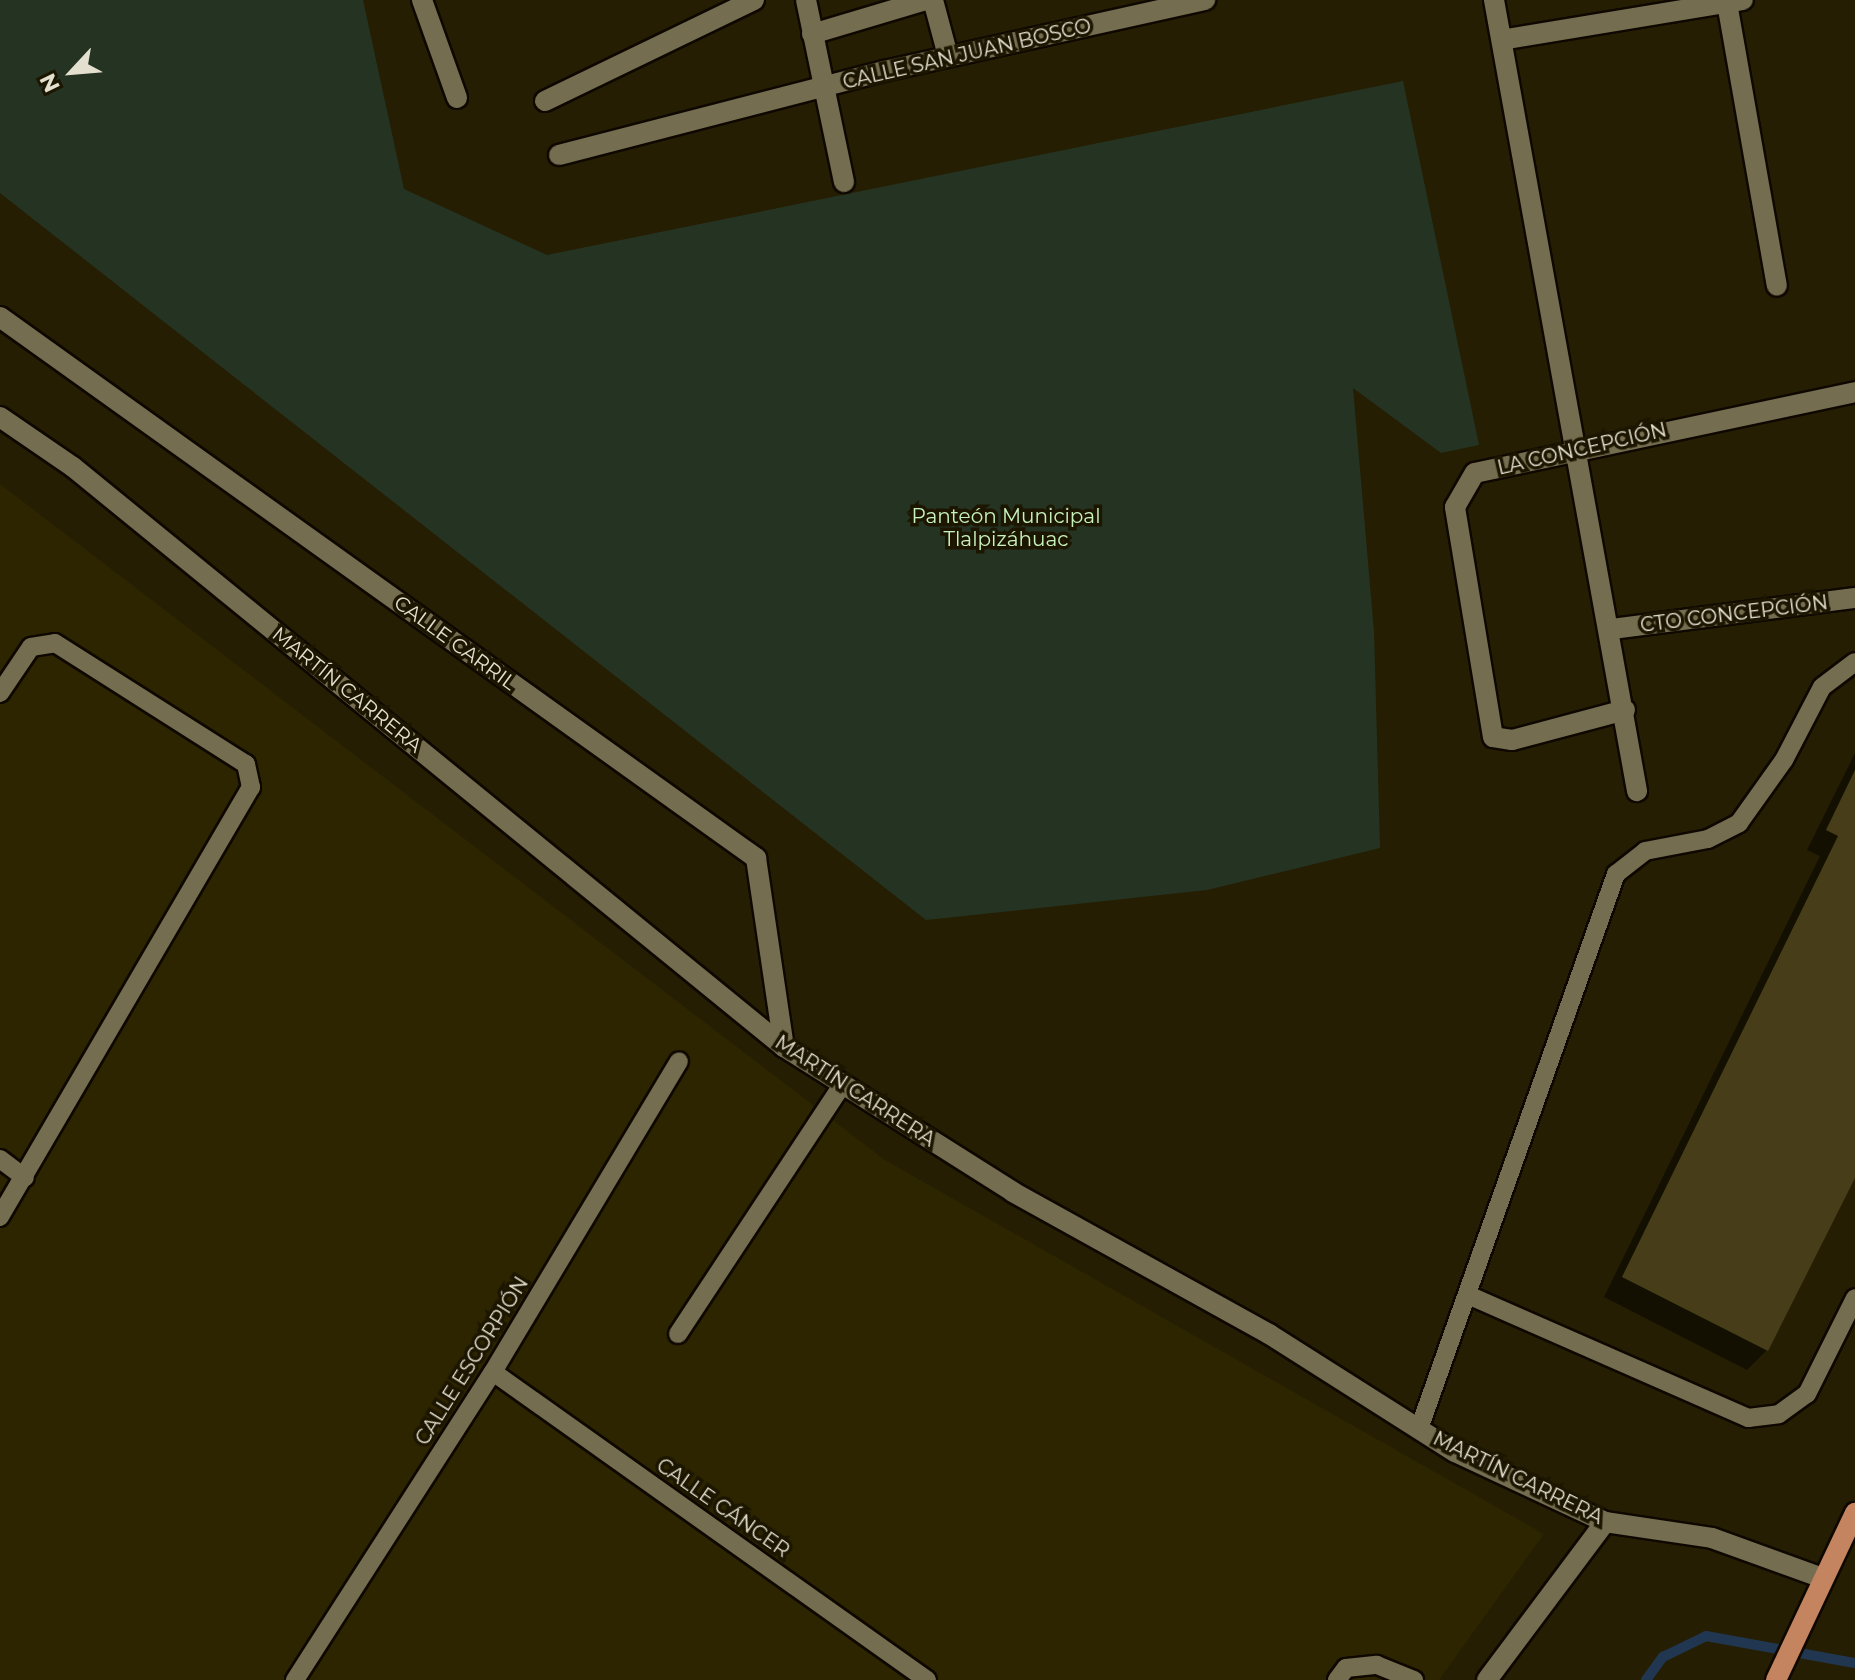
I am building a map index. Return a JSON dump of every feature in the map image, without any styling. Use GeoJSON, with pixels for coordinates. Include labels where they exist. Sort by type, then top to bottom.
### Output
{"type":"FeatureCollection","features":[{"type":"Feature","properties":{"kind":"main road"},"geometry":{"type":"LineString","coordinates":[[1776,1680],[1819,1579],[1855,1513]]}},
{"type":"Feature","properties":{"kind":"street"},"geometry":{"type":"LineString","coordinates":[[422,0],[457,98]]}},
{"type":"Feature","properties":{"kind":"street"},"geometry":{"type":"LineString","coordinates":[[545,101],[754,0]]}},
{"type":"Feature","properties":{"kind":"street"},"geometry":{"type":"LineString","coordinates":[[806,0],[844,182]]}},
{"type":"Feature","properties":{"kind":"street"},"geometry":{"type":"LineString","coordinates":[[812,34],[926,0]]}},
{"type":"Feature","properties":{"kind":"street"},"geometry":{"type":"LineString","coordinates":[[933,0],[948,56]]}},
{"type":"Feature","properties":{"kind":"street","name":"CALLE SAN JUAN BOSCO"},"geometry":{"type":"LineString","coordinates":[[559,155],[823,89],[1120,9],[1205,0]]}},
{"type":"Feature","properties":{"kind":"street"},"geometry":{"type":"LineString","coordinates":[[1494,0],[1507,39],[1612,629],[1637,791]]}},
{"type":"Feature","properties":{"kind":"street"},"geometry":{"type":"LineString","coordinates":[[1507,39],[1735,2],[1777,286]]}},
{"type":"Feature","properties":{"kind":"street","name":"CALLE CARRIL"},"geometry":{"type":"LineString","coordinates":[[0,317],[756,858],[784,1047]]}},
{"type":"Feature","properties":{"kind":"street","name":"LA CONCEPCIÓN"},"geometry":{"type":"LineString","coordinates":[[1625,710],[1512,740],[1493,737],[1485,721],[1455,507],[1475,473],[1578,447],[1855,392]]}},
{"type":"Feature","properties":{"kind":"street","name":"MARTÍN CARRERA"},"geometry":{"type":"LineString","coordinates":[[0,417],[73,467],[784,1047],[1419,1429],[1605,1522],[1712,1538],[1819,1579]]}},
{"type":"Feature","properties":{"kind":"street","name":"CTO CONCEPCIÓN"},"geometry":{"type":"LineString","coordinates":[[1612,629],[1855,598]]}},
{"type":"Feature","properties":{"kind":"street"},"geometry":{"type":"LineString","coordinates":[[1487,1680],[1605,1522]]}},
{"type":"Feature","properties":{"kind":"lane"},"geometry":{"type":"LineString","coordinates":[[0,693],[31,647],[55,643],[246,764],[251,787],[0,1217]]}},
{"type":"Feature","properties":{"kind":"lane"},"geometry":{"type":"LineString","coordinates":[[1419,1429],[1616,874],[1645,851],[1708,839],[1739,823],[1784,760],[1822,687],[1855,662]]}},
{"type":"Feature","properties":{"kind":"lane","name":"CALLE ESCORPIÓN"},"geometry":{"type":"LineString","coordinates":[[295,1680],[493,1372],[679,1061]]}},
{"type":"Feature","properties":{"kind":"lane"},"geometry":{"type":"LineString","coordinates":[[678,1334],[843,1084]]}},
{"type":"Feature","properties":{"kind":"lane"},"geometry":{"type":"LineString","coordinates":[[0,1159],[25,1178]]}},
{"type":"Feature","properties":{"kind":"lane"},"geometry":{"type":"LineString","coordinates":[[1468,1295],[1748,1418],[1779,1414],[1807,1394],[1855,1298]]}},
{"type":"Feature","properties":{"kind":"lane","name":"CALLE CÁNCER"},"geometry":{"type":"LineString","coordinates":[[493,1372],[927,1680]]}},
{"type":"Feature","properties":{"kind":"lane"},"geometry":{"type":"LineString","coordinates":[[1337,1680],[1346,1668],[1377,1665],[1414,1680]]}},
{"type":"Feature","properties":{"kind":"shaded area"},"geometry":{"type":"Polygon","coordinates":[[[0,484],[885,1160],[1544,1534],[1439,1680],[0,1680],[0,484]]]}},
{"type":"Feature","properties":{"kind":"green space","name":"Panteón Municipal Tlalpizáhuac"},"geometry":{"type":"Polygon","coordinates":[[[0,0],[363,0],[404,189],[547,255],[1403,81],[1479,445],[1441,453],[1353,388],[1374,632],[1380,848],[1207,890],[926,920],[0,193],[0,0]]]}},
{"type":"Feature","properties":{"kind":"building"},"geometry":{"type":"Polygon","coordinates":[[[1855,770],[1855,1178],[1768,1351],[1622,1277],[1838,836],[1826,830],[1855,770]]]}},
{"type":"Feature","properties":{"kind":"waterway"},"geometry":{"type":"LineString","coordinates":[[1646,1680],[1663,1657],[1706,1636],[1855,1663]]}}]}
